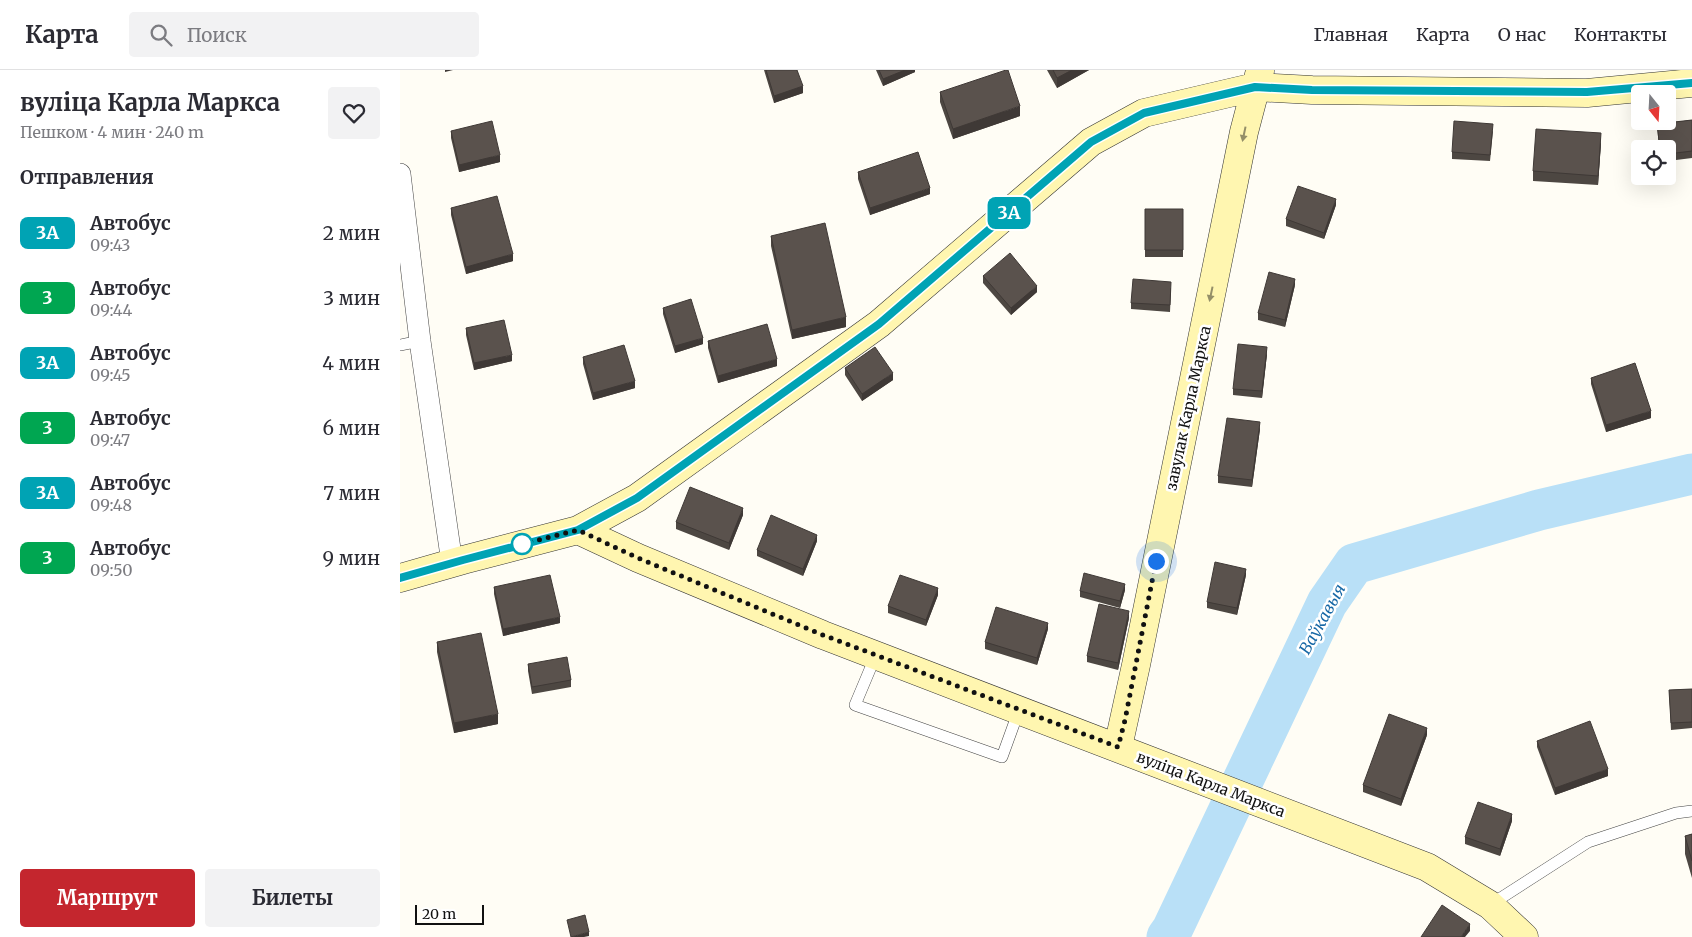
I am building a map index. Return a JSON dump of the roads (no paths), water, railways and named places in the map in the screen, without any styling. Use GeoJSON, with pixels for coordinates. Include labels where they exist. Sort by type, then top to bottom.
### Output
{"type":"FeatureCollection","features":[{"type":"Feature","properties":{"kind":"street"},"geometry":{"type":"LineString","coordinates":[[400,578],[578,530],[637,498],[879,324],[1091,142],[1144,113],[1258,78],[1312,90],[1587,92],[1692,83]]}},
{"type":"Feature","properties":{"kind":"street","name":"завулак Карла Маркса"},"geometry":{"type":"LineString","coordinates":[[1118,747],[1127,711],[1244,132],[1258,78]]}},
{"type":"Feature","properties":{"kind":"street"},"geometry":{"type":"LineString","coordinates":[[400,174],[410,343],[452,563]]}},
{"type":"Feature","properties":{"kind":"street","name":"вуліца Карла Маркса"},"geometry":{"type":"LineString","coordinates":[[578,530],[638,558],[823,635],[1428,867],[1490,905],[1524,937]]}},
{"type":"Feature","properties":{"kind":"lane"},"geometry":{"type":"LineString","coordinates":[[876,655],[855,706],[1002,757],[1019,710]]}},
{"type":"Feature","properties":{"kind":"lane"},"geometry":{"type":"LineString","coordinates":[[1490,905],[1588,842],[1676,813],[1692,811]]}},
{"type":"Feature","properties":{"kind":"waterway","name":"Ваўкавыя"},"geometry":{"type":"LineString","coordinates":[[1167,937],[1327,603],[1354,564],[1539,510],[1692,474]]}}]}
